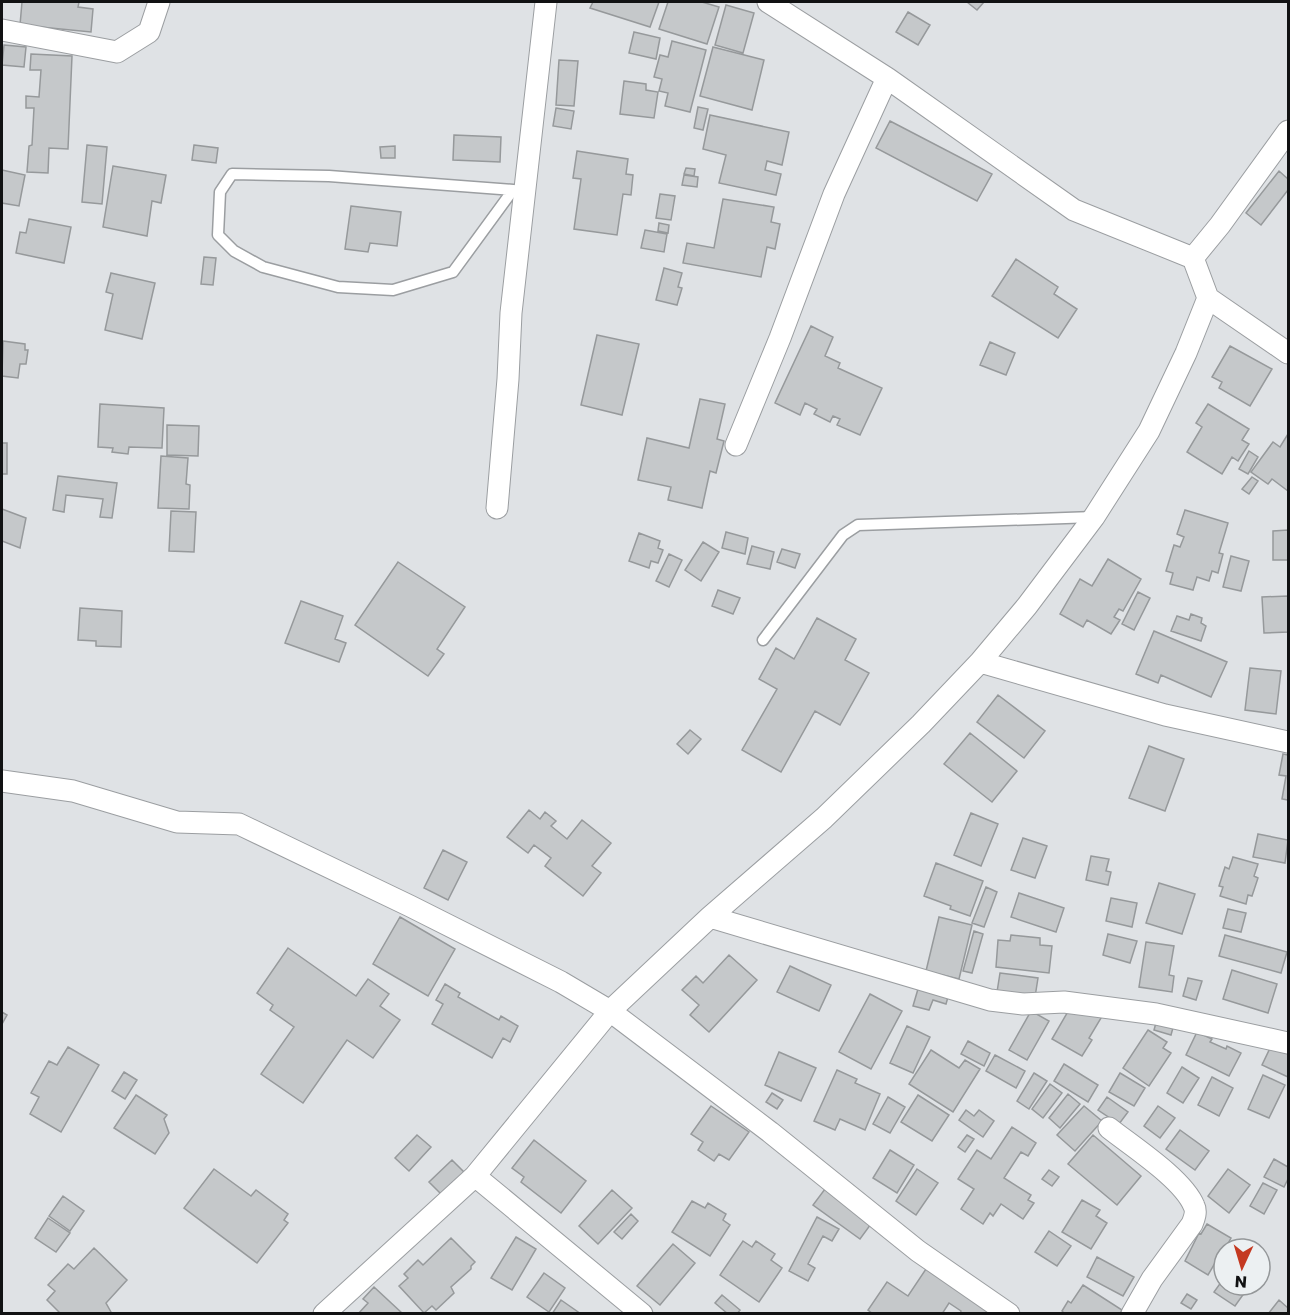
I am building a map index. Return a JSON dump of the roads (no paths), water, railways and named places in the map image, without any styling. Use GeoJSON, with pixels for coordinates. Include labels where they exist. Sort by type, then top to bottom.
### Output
{"type":"FeatureCollection","features":[{"type":"Feature","properties":{"kind":"street"},"geometry":{"type":"LineString","coordinates":[[2,30],[117,52],[149,32],[159,2]]}},
{"type":"Feature","properties":{"kind":"street"},"geometry":{"type":"LineString","coordinates":[[497,508],[508,380],[519,191],[546,2]]}},
{"type":"Feature","properties":{"kind":"street"},"geometry":{"type":"LineString","coordinates":[[768,2],[887,78],[1074,210],[1193,258],[1208,298],[1288,352]]}},
{"type":"Feature","properties":{"kind":"street"},"geometry":{"type":"LineString","coordinates":[[736,445],[780,338],[834,194],[887,78]]}},
{"type":"Feature","properties":{"kind":"street"},"geometry":{"type":"LineString","coordinates":[[1193,258],[1288,131]]}},
{"type":"Feature","properties":{"kind":"street"},"geometry":{"type":"LineString","coordinates":[[324,1314],[475,1176],[610,1011],[710,917],[824,818],[921,724],[980,662],[1027,606],[1095,517],[1149,431],[1175,379],[1208,298]]}},
{"type":"Feature","properties":{"kind":"street"},"geometry":{"type":"LineString","coordinates":[[980,662],[1165,715],[1288,742]]}},
{"type":"Feature","properties":{"kind":"street"},"geometry":{"type":"LineString","coordinates":[[2,781],[73,791],[177,822],[239,824],[541,972],[610,1011],[770,1132],[918,1251],[1009,1314]]}},
{"type":"Feature","properties":{"kind":"street"},"geometry":{"type":"LineString","coordinates":[[710,917],[990,1000],[1023,1004],[1064,1002],[1156,1014],[1288,1043]]}},
{"type":"Feature","properties":{"kind":"street"},"geometry":{"type":"LineString","coordinates":[[1109,1128],[1176,1181],[1195,1207],[1192,1224],[1152,1279],[1132,1314]]}},
{"type":"Feature","properties":{"kind":"street"},"geometry":{"type":"LineString","coordinates":[[475,1176],[642,1314]]}},
{"type":"Feature","properties":{"kind":"lane"},"geometry":{"type":"LineString","coordinates":[[232,174],[329,176],[519,191],[453,272],[393,290],[338,287],[263,267],[234,251],[218,235],[220,192],[232,174]]}},
{"type":"Feature","properties":{"kind":"lane"},"geometry":{"type":"LineString","coordinates":[[763,640],[843,535],[858,525],[1095,517]]}}]}
